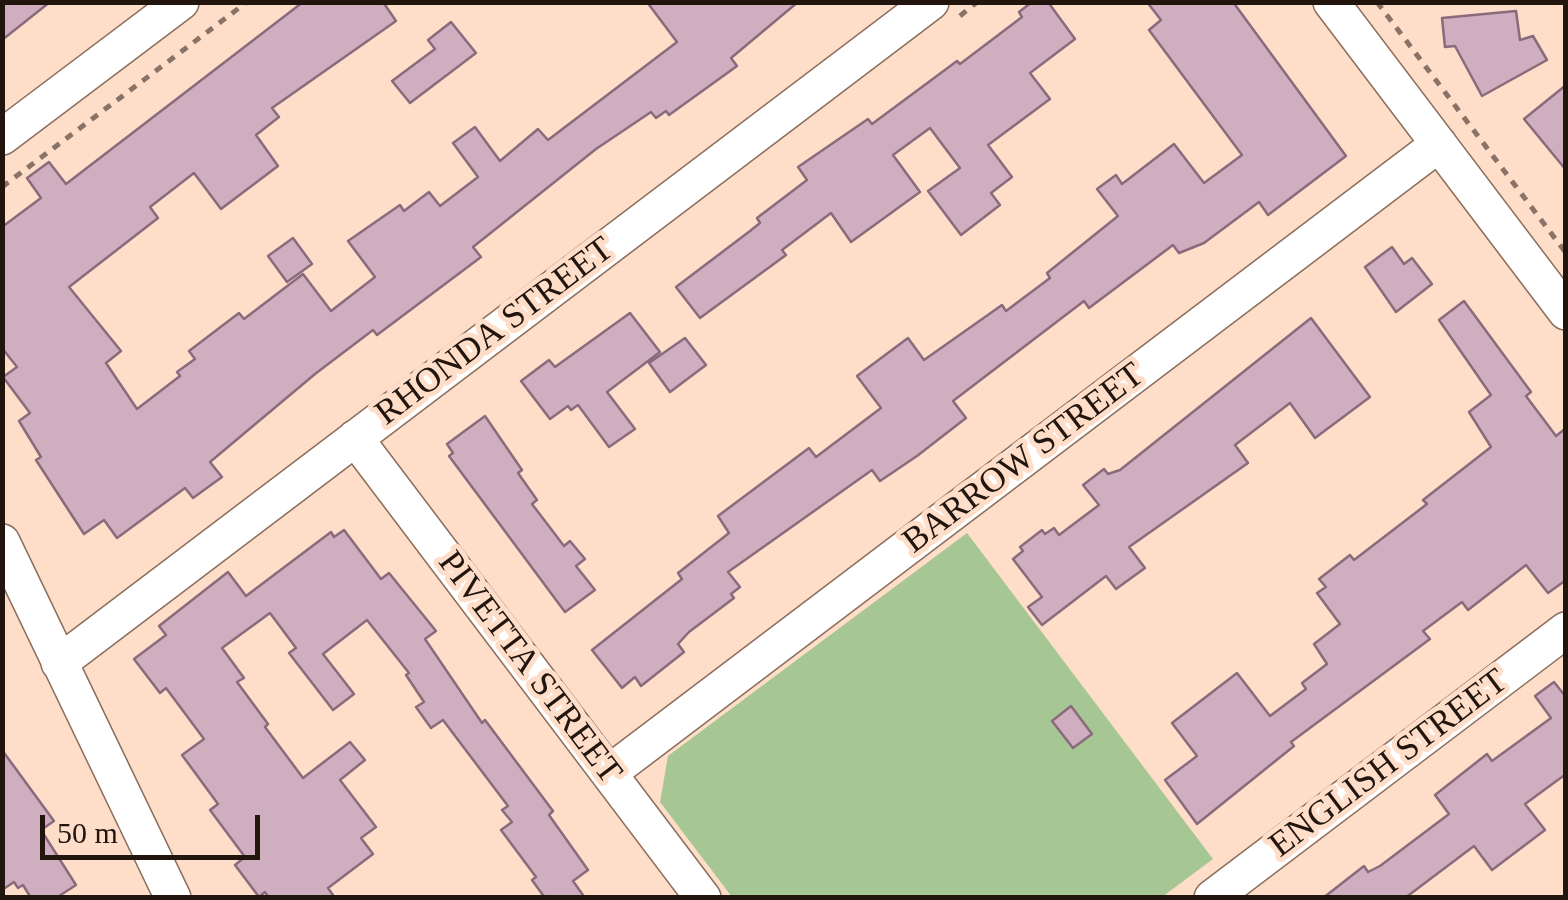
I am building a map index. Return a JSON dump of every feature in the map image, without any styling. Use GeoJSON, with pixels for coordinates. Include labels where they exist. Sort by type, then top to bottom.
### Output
{"type":"FeatureCollection","features":[{"type":"Feature","properties":{"kind":"street"},"geometry":{"type":"LineString","coordinates":[[2,138],[181,2]]}},
{"type":"Feature","properties":{"kind":"street","name":"RHONDA STREET"},"geometry":{"type":"LineString","coordinates":[[59,662],[931,2]]}},
{"type":"Feature","properties":{"kind":"street"},"geometry":{"type":"LineString","coordinates":[[1331,2],[1566,312]]}},
{"type":"Feature","properties":{"kind":"street","name":"BARROW STREET"},"geometry":{"type":"LineString","coordinates":[[609,773],[1439,144]]}},
{"type":"Feature","properties":{"kind":"street","name":"PIVETTA STREET"},"geometry":{"type":"LineString","coordinates":[[355,438],[703,898]]}},
{"type":"Feature","properties":{"kind":"street"},"geometry":{"type":"LineString","coordinates":[[2,542],[173,898]]}},
{"type":"Feature","properties":{"kind":"street","name":"ENGLISH STREET"},"geometry":{"type":"LineString","coordinates":[[1212,898],[1566,630]]}},
{"type":"Feature","properties":{"kind":"path"},"geometry":{"type":"LineString","coordinates":[[2,187],[247,2]]}},
{"type":"Feature","properties":{"kind":"path"},"geometry":{"type":"LineString","coordinates":[[1378,2],[1566,253]]}},
{"type":"Feature","properties":{"kind":"green space"},"geometry":{"type":"Polygon","coordinates":[[[967,533],[1213,859],[1162,897],[732,897],[660,802],[668,756],[967,533]]]}},
{"type":"Feature","properties":{"kind":"building"},"geometry":{"type":"Polygon","coordinates":[[[2,2],[50,2],[2,40],[2,2]]]}},
{"type":"Feature","properties":{"kind":"building"},"geometry":{"type":"Polygon","coordinates":[[[303,2],[383,2],[396,21],[272,108],[279,117],[256,135],[278,166],[221,209],[194,173],[150,207],[158,218],[69,287],[121,351],[106,363],[137,409],[180,376],[177,372],[195,359],[189,351],[239,313],[244,319],[303,274],[331,311],[375,277],[348,241],[400,205],[404,211],[429,192],[440,206],[478,177],[453,143],[475,127],[500,161],[538,129],[548,140],[677,42],[647,2],[798,2],[731,58],[737,66],[669,115],[666,111],[656,118],[651,112],[596,149],[473,247],[481,257],[377,335],[373,330],[315,374],[210,462],[222,477],[193,498],[185,488],[117,538],[104,520],[84,534],[36,460],[41,457],[19,421],[30,413],[3,377],[17,367],[2,348],[2,227],[41,198],[27,178],[49,162],[66,184],[303,2]]]}},
{"type":"Feature","properties":{"kind":"building"},"geometry":{"type":"Polygon","coordinates":[[[1032,2],[1048,2],[1075,39],[1030,73],[1050,99],[988,145],[1012,177],[991,193],[1000,205],[961,235],[928,191],[960,168],[930,128],[893,155],[920,192],[851,242],[831,213],[782,250],[786,255],[700,318],[676,287],[760,223],[757,218],[807,180],[798,167],[868,119],[872,124],[957,61],[960,64],[1022,17],[1019,12],[1032,2]]]}},
{"type":"Feature","properties":{"kind":"building"},"geometry":{"type":"Polygon","coordinates":[[[1147,2],[1233,2],[1346,156],[1268,215],[1259,202],[1204,243],[1179,253],[1173,245],[1089,308],[1084,301],[953,401],[966,418],[917,456],[880,481],[872,470],[728,572],[740,587],[731,594],[734,598],[689,632],[678,644],[684,652],[641,686],[635,677],[622,688],[592,650],[682,579],[678,573],[729,533],[718,516],[809,448],[816,457],[881,408],[857,376],[908,338],[924,360],[1002,305],[1006,311],[1050,278],[1047,273],[1118,216],[1097,189],[1116,175],[1122,184],[1174,144],[1204,183],[1242,155],[1149,30],[1161,20],[1147,2]]]}},
{"type":"Feature","properties":{"kind":"building"},"geometry":{"type":"Polygon","coordinates":[[[1516,11],[1520,40],[1533,36],[1547,60],[1482,96],[1455,46],[1445,47],[1442,18],[1516,11]]]}},
{"type":"Feature","properties":{"kind":"building"},"geometry":{"type":"Polygon","coordinates":[[[451,22],[476,53],[410,103],[392,81],[435,49],[428,40],[451,22]]]}},
{"type":"Feature","properties":{"kind":"building"},"geometry":{"type":"Polygon","coordinates":[[[1566,85],[1566,170],[1524,119],[1566,85]]]}},
{"type":"Feature","properties":{"kind":"building"},"geometry":{"type":"Polygon","coordinates":[[[293,238],[312,264],[287,282],[268,256],[293,238]]]}},
{"type":"Feature","properties":{"kind":"building"},"geometry":{"type":"Polygon","coordinates":[[[1392,247],[1404,264],[1412,258],[1432,284],[1396,312],[1365,267],[1392,247]]]}},
{"type":"Feature","properties":{"kind":"building"},"geometry":{"type":"Polygon","coordinates":[[[1464,301],[1531,392],[1526,396],[1556,436],[1566,428],[1566,580],[1548,593],[1526,565],[1468,610],[1462,602],[1423,631],[1430,639],[1291,742],[1294,746],[1197,824],[1165,780],[1197,756],[1172,723],[1237,673],[1270,716],[1306,689],[1302,683],[1327,664],[1314,644],[1340,624],[1317,593],[1326,587],[1319,579],[1350,555],[1354,560],[1427,504],[1423,500],[1491,447],[1469,412],[1491,395],[1439,320],[1464,301]]]}},
{"type":"Feature","properties":{"kind":"building"},"geometry":{"type":"Polygon","coordinates":[[[630,313],[660,352],[607,392],[635,429],[609,447],[578,405],[571,410],[568,406],[550,419],[521,381],[549,360],[555,367],[630,313]]]}},
{"type":"Feature","properties":{"kind":"building"},"geometry":{"type":"Polygon","coordinates":[[[1311,318],[1370,397],[1315,438],[1290,403],[1235,445],[1248,463],[1129,547],[1145,568],[1116,589],[1106,576],[1042,625],[1028,607],[1042,597],[1013,559],[1023,551],[1020,547],[1042,530],[1045,534],[1054,528],[1059,535],[1099,505],[1083,485],[1104,469],[1108,474],[1120,470],[1311,318]]]}},
{"type":"Feature","properties":{"kind":"building"},"geometry":{"type":"Polygon","coordinates":[[[685,338],[706,365],[670,392],[649,363],[685,338]]]}},
{"type":"Feature","properties":{"kind":"building"},"geometry":{"type":"Polygon","coordinates":[[[485,416],[522,470],[518,473],[537,500],[532,504],[564,546],[570,541],[585,559],[576,566],[595,590],[565,612],[449,456],[453,453],[447,444],[485,416]]]}},
{"type":"Feature","properties":{"kind":"building"},"geometry":{"type":"Polygon","coordinates":[[[344,530],[381,579],[389,573],[436,631],[425,639],[482,723],[485,720],[553,811],[549,815],[588,870],[573,881],[585,898],[545,898],[532,880],[536,877],[501,830],[512,822],[502,810],[508,806],[443,720],[431,728],[416,707],[424,702],[406,675],[409,673],[367,620],[323,654],[354,694],[333,710],[289,653],[296,648],[270,613],[222,648],[244,678],[237,682],[268,724],[265,727],[303,778],[350,742],[365,760],[340,780],[376,827],[361,838],[373,854],[328,888],[335,898],[269,898],[265,892],[259,897],[235,865],[245,857],[210,810],[218,804],[182,755],[204,739],[166,688],[160,693],[134,659],[166,635],[159,626],[228,572],[246,596],[331,532],[334,537],[344,530]]]}},
{"type":"Feature","properties":{"kind":"building"},"geometry":{"type":"Polygon","coordinates":[[[1554,682],[1566,697],[1566,774],[1525,804],[1545,830],[1492,870],[1474,846],[1405,898],[1323,898],[1364,866],[1368,872],[1380,866],[1449,814],[1435,795],[1487,754],[1492,761],[1551,718],[1535,696],[1554,682]]]}},
{"type":"Feature","properties":{"kind":"building"},"geometry":{"type":"Polygon","coordinates":[[[1071,706],[1092,734],[1073,748],[1052,721],[1071,706]]]}},
{"type":"Feature","properties":{"kind":"building"},"geometry":{"type":"Polygon","coordinates":[[[2,750],[54,821],[41,830],[76,885],[56,898],[31,898],[23,885],[18,888],[14,882],[2,890],[2,750]]]}}]}
